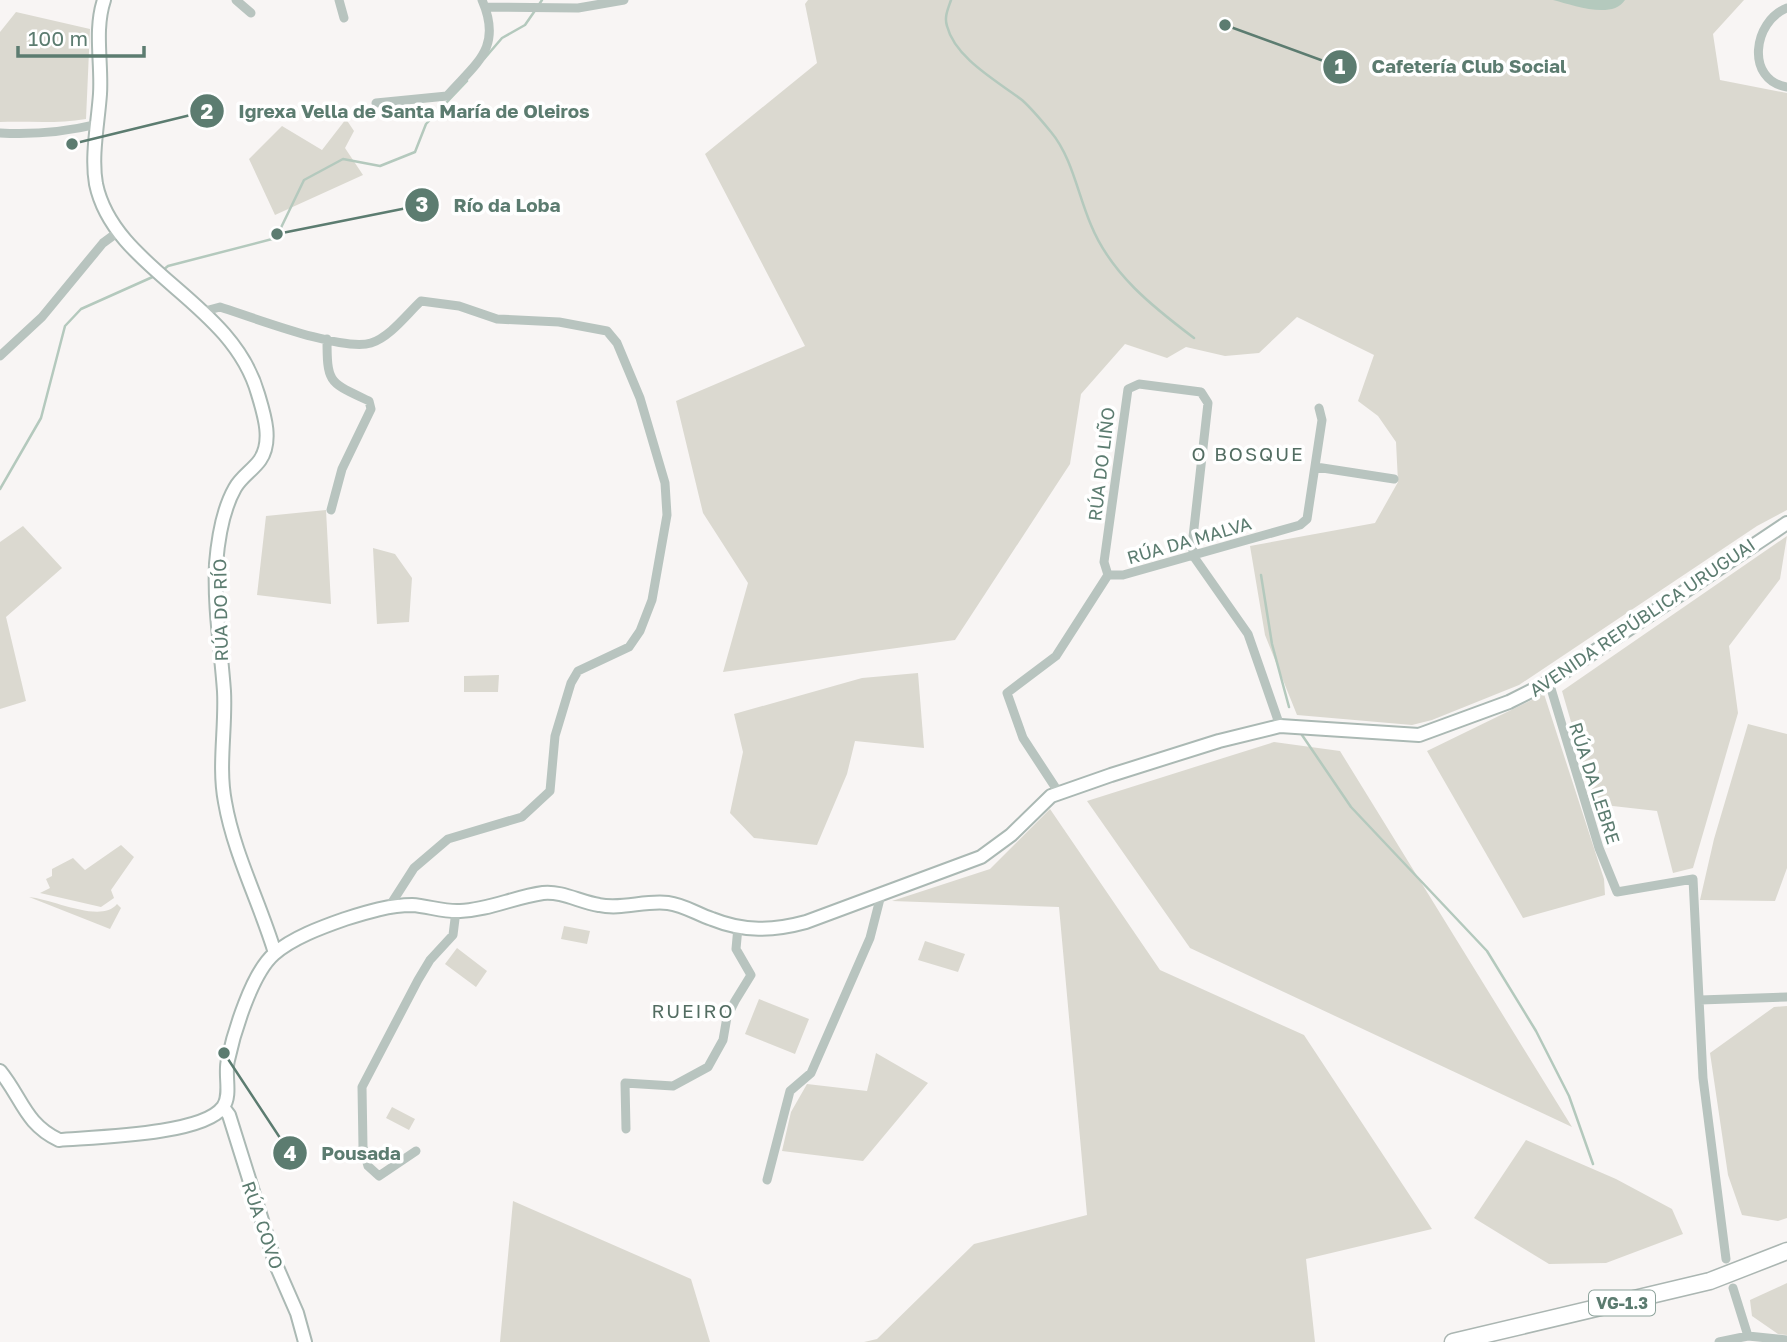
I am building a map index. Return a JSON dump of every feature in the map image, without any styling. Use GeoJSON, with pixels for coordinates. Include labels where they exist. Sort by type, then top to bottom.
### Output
{"type":"FeatureCollection","features":[{"type":"Feature","properties":{"kind":"highway","name":"VG-1.3"},"geometry":{"type":"LineString","coordinates":[[1453,1342],[1710,1281],[1787,1251]]}},
{"type":"Feature","properties":{"kind":"street","name":"RÚA DO RÍO"},"geometry":{"type":"LineString","coordinates":[[104,0],[99,16],[101,76],[94,164],[96,184],[103,206],[118,232],[205,311],[251,368],[268,441],[261,458],[236,487],[222,524],[216,564],[224,692],[224,802],[275,953]]}},
{"type":"Feature","properties":{"kind":"street"},"geometry":{"type":"LineString","coordinates":[[236,0],[251,13]]}},
{"type":"Feature","properties":{"kind":"street"},"geometry":{"type":"LineString","coordinates":[[339,0],[344,18]]}},
{"type":"Feature","properties":{"kind":"street"},"geometry":{"type":"LineString","coordinates":[[376,103],[447,96],[484,57],[490,41],[484,4],[578,8],[625,0]]}},
{"type":"Feature","properties":{"kind":"street"},"geometry":{"type":"LineString","coordinates":[[1787,8],[1780,11],[1768,26],[1757,46],[1760,66],[1771,79],[1787,87]]}},
{"type":"Feature","properties":{"kind":"street"},"geometry":{"type":"LineString","coordinates":[[0,133],[26,135],[69,131],[98,124]]}},
{"type":"Feature","properties":{"kind":"street"},"geometry":{"type":"LineString","coordinates":[[0,356],[42,317],[103,243],[118,232]]}},
{"type":"Feature","properties":{"kind":"street"},"geometry":{"type":"LineString","coordinates":[[205,311],[220,307],[327,339],[361,345],[372,343],[421,301],[459,306],[497,319],[559,322],[607,331],[617,343],[640,398],[665,483],[667,514],[652,600],[640,631],[629,646],[578,670],[571,683],[555,737],[550,791],[522,817],[448,839],[414,868],[389,907]]}},
{"type":"Feature","properties":{"kind":"street"},"geometry":{"type":"LineString","coordinates":[[327,339],[327,371],[331,379],[369,401],[371,409],[342,469],[331,509]]}},
{"type":"Feature","properties":{"kind":"street","name":"RÚA DO LIÑO"},"geometry":{"type":"LineString","coordinates":[[1108,575],[1104,562],[1125,397],[1128,389],[1139,384],[1201,392],[1208,403],[1192,545],[1194,557]]}},
{"type":"Feature","properties":{"kind":"street","name":"RÚA DA MALVA"},"geometry":{"type":"LineString","coordinates":[[1059,793],[1023,738],[1007,693],[1056,656],[1108,575],[1123,575],[1194,557],[1300,525],[1307,519],[1322,420],[1319,408]]}},
{"type":"Feature","properties":{"kind":"street"},"geometry":{"type":"LineString","coordinates":[[1316,467],[1394,479]]}},
{"type":"Feature","properties":{"kind":"street","name":"AVENIDA REPÚBLICA URUGUAI"},"geometry":{"type":"LineString","coordinates":[[223,1107],[227,1095],[227,1063],[259,974],[275,953],[332,924],[389,907],[414,905],[456,911],[482,909],[543,893],[601,906],[652,902],[678,904],[738,927],[778,929],[881,895],[981,857],[1011,835],[1042,803],[1059,793],[1219,741],[1280,726],[1419,735],[1509,702],[1549,682],[1787,523]]}},
{"type":"Feature","properties":{"kind":"street"},"geometry":{"type":"LineString","coordinates":[[1194,557],[1248,634],[1280,726]]}},
{"type":"Feature","properties":{"kind":"street","name":"RÚA DA LEBRE"},"geometry":{"type":"LineString","coordinates":[[1549,682],[1599,848],[1617,891],[1693,879],[1700,1000]]}},
{"type":"Feature","properties":{"kind":"street"},"geometry":{"type":"LineString","coordinates":[[767,1180],[790,1091],[811,1073],[870,938],[881,895]]}},
{"type":"Feature","properties":{"kind":"street"},"geometry":{"type":"LineString","coordinates":[[416,1151],[379,1176],[368,1166],[363,1147],[362,1087],[418,980],[430,960],[453,934],[456,911]]}},
{"type":"Feature","properties":{"kind":"street"},"geometry":{"type":"LineString","coordinates":[[626,1129],[625,1083],[673,1086],[708,1067],[717,1055],[727,1017],[751,975],[736,949],[738,927]]}},
{"type":"Feature","properties":{"kind":"street"},"geometry":{"type":"LineString","coordinates":[[1726,1259],[1703,1078],[1700,1000],[1787,997]]}},
{"type":"Feature","properties":{"kind":"street"},"geometry":{"type":"LineString","coordinates":[[0,1071],[30,1120],[42,1132],[59,1140],[184,1128],[206,1119],[223,1107]]}},
{"type":"Feature","properties":{"kind":"street","name":"RÚA COVO"},"geometry":{"type":"LineString","coordinates":[[223,1107],[229,1115],[276,1265],[297,1313],[305,1342]]}},
{"type":"Feature","properties":{"kind":"street"},"geometry":{"type":"LineString","coordinates":[[1733,1288],[1748,1336]]}},
{"type":"Feature","properties":{"kind":"street"},"geometry":{"type":"LineString","coordinates":[[1719,1342],[1748,1336],[1787,1339]]}},
{"type":"Feature","properties":{"kind":"shaded area"},"geometry":{"type":"Polygon","coordinates":[[[808,0],[1744,0],[1713,34],[1720,80],[1787,93],[1787,510],[1757,526],[1519,685],[1432,720],[1412,725],[1297,715],[1265,635],[1250,546],[1375,523],[1398,482],[1396,442],[1378,416],[1358,401],[1374,355],[1297,317],[1259,353],[1225,356],[1186,347],[1167,358],[1125,344],[1081,394],[1070,464],[955,640],[723,672],[748,583],[703,513],[676,401],[805,346],[705,154],[817,63],[805,4],[808,0]]]}},
{"type":"Feature","properties":{"kind":"shaded area"},"geometry":{"type":"Polygon","coordinates":[[[1553,0],[1625,0],[1619,6],[1602,10],[1553,0]]]}},
{"type":"Feature","properties":{"kind":"shaded area"},"geometry":{"type":"Polygon","coordinates":[[[16,12],[90,29],[86,119],[0,122],[0,32],[16,12]]]}},
{"type":"Feature","properties":{"kind":"shaded area"},"geometry":{"type":"Polygon","coordinates":[[[346,119],[354,131],[345,148],[363,175],[275,215],[249,159],[282,126],[322,150],[346,119]]]}},
{"type":"Feature","properties":{"kind":"shaded area"},"geometry":{"type":"Polygon","coordinates":[[[326,510],[331,604],[257,595],[266,516],[326,510]]]}},
{"type":"Feature","properties":{"kind":"shaded area"},"geometry":{"type":"Polygon","coordinates":[[[23,526],[62,568],[6,617],[26,701],[0,709],[0,542],[23,526]]]}},
{"type":"Feature","properties":{"kind":"shaded area"},"geometry":{"type":"Polygon","coordinates":[[[1787,536],[1780,579],[1729,646],[1738,713],[1693,868],[1673,873],[1657,811],[1595,804],[1562,691],[1787,536]]]}},
{"type":"Feature","properties":{"kind":"shaded area"},"geometry":{"type":"Polygon","coordinates":[[[373,548],[395,554],[412,578],[409,622],[377,624],[373,548]]]}},
{"type":"Feature","properties":{"kind":"shaded area"},"geometry":{"type":"Polygon","coordinates":[[[918,673],[924,748],[855,741],[847,774],[817,845],[754,838],[730,813],[743,752],[734,714],[862,678],[918,673]]]}},
{"type":"Feature","properties":{"kind":"shaded area"},"geometry":{"type":"Polygon","coordinates":[[[499,675],[498,692],[464,692],[464,676],[499,675]]]}},
{"type":"Feature","properties":{"kind":"shaded area"},"geometry":{"type":"Polygon","coordinates":[[[1544,694],[1604,879],[1605,895],[1523,918],[1427,751],[1544,694]]]}},
{"type":"Feature","properties":{"kind":"shaded area"},"geometry":{"type":"Polygon","coordinates":[[[1748,724],[1787,734],[1787,868],[1775,901],[1700,900],[1714,839],[1748,724]]]}},
{"type":"Feature","properties":{"kind":"shaded area"},"geometry":{"type":"Polygon","coordinates":[[[1274,742],[1340,751],[1572,1127],[1190,948],[1087,801],[1274,742]]]}},
{"type":"Feature","properties":{"kind":"shaded area"},"geometry":{"type":"Polygon","coordinates":[[[1050,809],[1160,970],[1304,1035],[1432,1229],[1306,1259],[1315,1342],[864,1342],[877,1339],[974,1244],[1087,1215],[1059,907],[892,901],[990,869],[1050,809]]]}},
{"type":"Feature","properties":{"kind":"shaded area"},"geometry":{"type":"Polygon","coordinates":[[[121,845],[134,857],[111,890],[114,898],[101,907],[40,893],[50,888],[46,879],[52,876],[52,869],[73,858],[85,870],[121,845]]]}},
{"type":"Feature","properties":{"kind":"shaded area"},"geometry":{"type":"Polygon","coordinates":[[[29,897],[88,911],[110,910],[117,904],[121,908],[110,929],[29,897]]]}},
{"type":"Feature","properties":{"kind":"shaded area"},"geometry":{"type":"Polygon","coordinates":[[[564,926],[590,931],[587,944],[561,939],[564,926]]]}},
{"type":"Feature","properties":{"kind":"shaded area"},"geometry":{"type":"Polygon","coordinates":[[[925,941],[965,954],[958,972],[918,960],[925,941]]]}},
{"type":"Feature","properties":{"kind":"shaded area"},"geometry":{"type":"Polygon","coordinates":[[[457,948],[487,971],[476,987],[445,964],[457,948]]]}},
{"type":"Feature","properties":{"kind":"shaded area"},"geometry":{"type":"Polygon","coordinates":[[[759,999],[809,1019],[795,1054],[745,1034],[759,999]]]}},
{"type":"Feature","properties":{"kind":"shaded area"},"geometry":{"type":"Polygon","coordinates":[[[1787,1006],[1787,1218],[1778,1221],[1742,1215],[1728,1175],[1710,1053],[1774,1007],[1787,1006]]]}},
{"type":"Feature","properties":{"kind":"shaded area"},"geometry":{"type":"Polygon","coordinates":[[[876,1053],[928,1083],[863,1161],[782,1151],[791,1112],[807,1084],[867,1091],[876,1053]]]}},
{"type":"Feature","properties":{"kind":"shaded area"},"geometry":{"type":"Polygon","coordinates":[[[392,1107],[415,1119],[409,1130],[386,1118],[392,1107]]]}},
{"type":"Feature","properties":{"kind":"shaded area"},"geometry":{"type":"Polygon","coordinates":[[[1526,1140],[1616,1179],[1672,1209],[1683,1234],[1606,1263],[1549,1264],[1474,1218],[1526,1140]]]}},
{"type":"Feature","properties":{"kind":"shaded area"},"geometry":{"type":"Polygon","coordinates":[[[513,1201],[691,1279],[710,1342],[500,1342],[513,1201]]]}},
{"type":"Feature","properties":{"kind":"shaded area"},"geometry":{"type":"Polygon","coordinates":[[[1787,1283],[1787,1335],[1778,1334],[1752,1316],[1750,1300],[1787,1283]]]}},
{"type":"Feature","properties":{"kind":"waterway"},"geometry":{"type":"LineString","coordinates":[[538,6],[542,0]]}},
{"type":"Feature","properties":{"kind":"waterway"},"geometry":{"type":"LineString","coordinates":[[951,0],[946,19],[951,38],[978,68],[1022,100],[1044,124],[1064,153],[1091,225],[1110,259],[1149,302],[1194,338]]}},
{"type":"Feature","properties":{"kind":"waterway"},"geometry":{"type":"LineString","coordinates":[[484,59],[502,38],[525,25],[534,12]]}},
{"type":"Feature","properties":{"kind":"waterway"},"geometry":{"type":"LineString","coordinates":[[162,271],[168,266],[276,238],[304,180],[343,159],[380,166],[415,152],[426,124],[467,81]]}},
{"type":"Feature","properties":{"kind":"waterway"},"geometry":{"type":"LineString","coordinates":[[0,489],[41,418],[65,326],[81,309],[157,275]]}},
{"type":"Feature","properties":{"kind":"waterway"},"geometry":{"type":"LineString","coordinates":[[1261,575],[1272,644],[1289,707]]}},
{"type":"Feature","properties":{"kind":"waterway"},"geometry":{"type":"LineString","coordinates":[[1302,735],[1351,807],[1487,951],[1536,1031],[1569,1096],[1593,1164]]}},
{"type":"Feature","properties":{"kind":"place","name":"Cafetería Club Social"},"geometry":{"type":"Point","coordinates":[1225,25]}},
{"type":"Feature","properties":{"kind":"place","name":"Igrexa Vella de Santa María de Oleiros"},"geometry":{"type":"Point","coordinates":[72,144]}},
{"type":"Feature","properties":{"kind":"place","name":"Río da Loba"},"geometry":{"type":"Point","coordinates":[277,234]}},
{"type":"Feature","properties":{"kind":"place","name":"Pousada"},"geometry":{"type":"Point","coordinates":[224,1053]}},
{"type":"Feature","properties":{"kind":"district","name":"O BOSQUE"},"geometry":{"type":"Point","coordinates":[1248,453]}},
{"type":"Feature","properties":{"kind":"district","name":"RUEIRO"},"geometry":{"type":"Point","coordinates":[693,1010]}}]}
